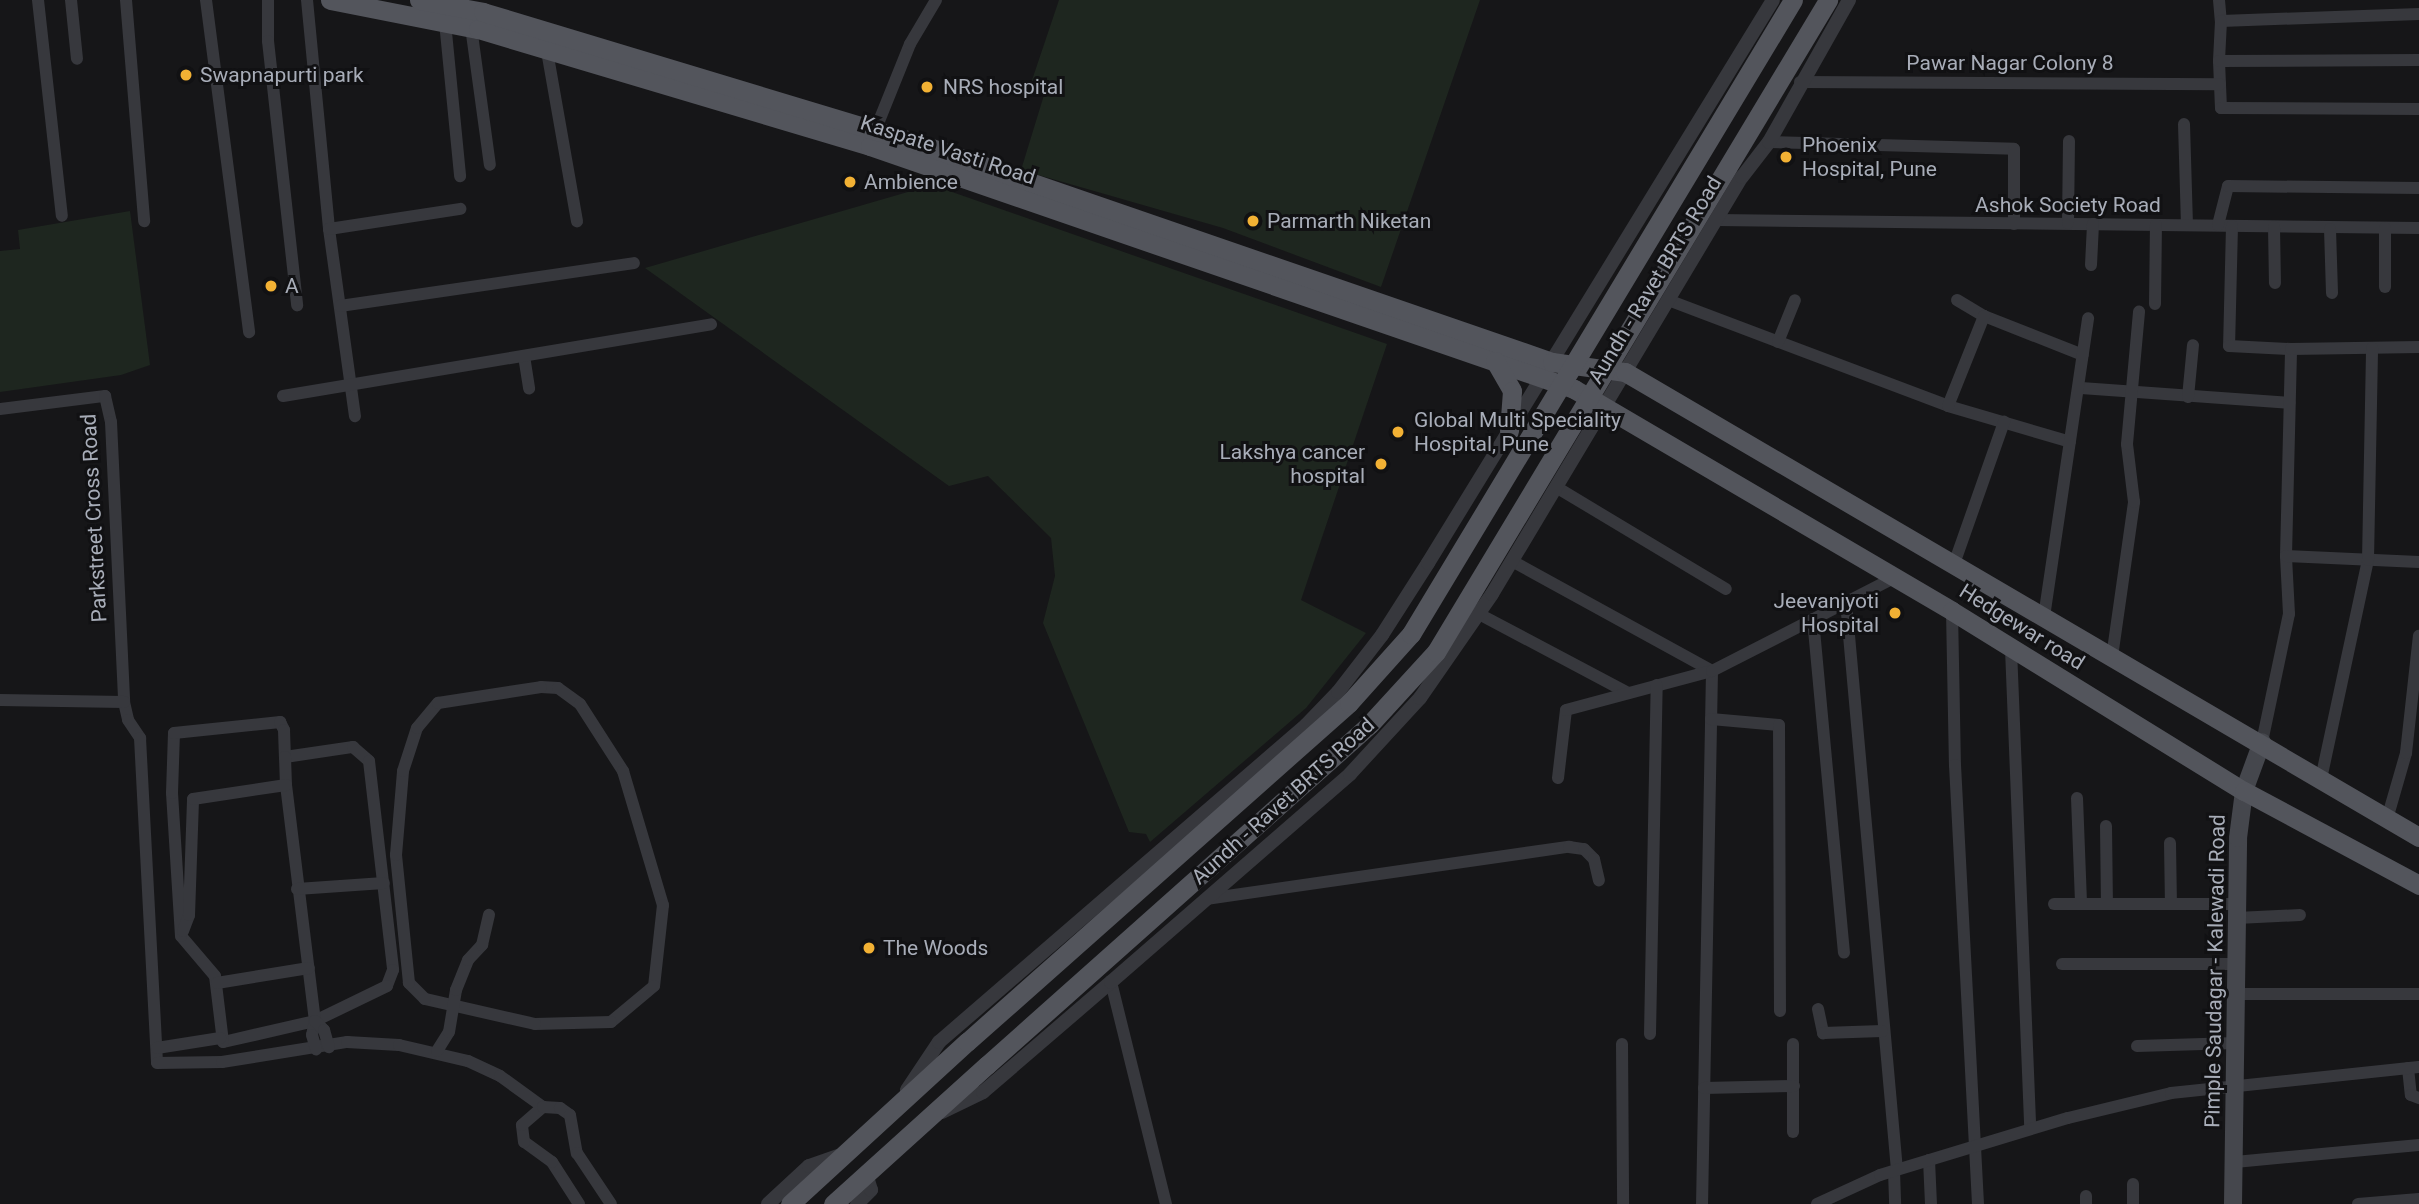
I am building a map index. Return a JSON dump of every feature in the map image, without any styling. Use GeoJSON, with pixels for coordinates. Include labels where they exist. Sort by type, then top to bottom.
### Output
{"type":"FeatureCollection","features":[{"type":"Feature","properties":{"kind":"main road","name":"Kaspate Vasti Road"},"geometry":{"type":"LineString","coordinates":[[330,0],[471,27],[547,51],[873,138]]}},
{"type":"Feature","properties":{"kind":"main road","name":"Kaspate Vasti Road"},"geometry":{"type":"LineString","coordinates":[[419,0],[482,12],[873,138],[1547,370]]}},
{"type":"Feature","properties":{"kind":"main road"},"geometry":{"type":"LineString","coordinates":[[796,1198],[900,1100],[1349,703],[1411,634],[1793,0]]}},
{"type":"Feature","properties":{"kind":"main road"},"geometry":{"type":"LineString","coordinates":[[843,1203],[870,1189],[919,1122],[987,1065],[1369,725],[1436,652],[1828,0]]}},
{"type":"Feature","properties":{"kind":"main road","name":"Kaspate Vasti Road"},"geometry":{"type":"LineString","coordinates":[[1327,294],[1495,361],[1547,370]]}},
{"type":"Feature","properties":{"kind":"main road"},"geometry":{"type":"LineString","coordinates":[[1495,361],[1511,390],[1509,431]]}},
{"type":"Feature","properties":{"kind":"main road"},"geometry":{"type":"LineString","coordinates":[[1547,370],[1625,372]]}},
{"type":"Feature","properties":{"kind":"main road","name":"Hedgewar road"},"geometry":{"type":"LineString","coordinates":[[1547,370],[1952,611],[2244,791],[2419,885]]}},
{"type":"Feature","properties":{"kind":"main road","name":"Hedgewar road"},"geometry":{"type":"LineString","coordinates":[[1625,372],[2262,742],[2419,837]]}},
{"type":"Feature","properties":{"kind":"main road","name":"Pimple Saudagar - Kalewadi Road"},"geometry":{"type":"LineString","coordinates":[[2233,1204],[2238,838],[2244,791],[2262,742]]}},
{"type":"Feature","properties":{"kind":"street"},"geometry":{"type":"LineString","coordinates":[[38,0],[62,216]]}},
{"type":"Feature","properties":{"kind":"street"},"geometry":{"type":"LineString","coordinates":[[71,0],[77,59]]}},
{"type":"Feature","properties":{"kind":"street"},"geometry":{"type":"LineString","coordinates":[[126,0],[144,221]]}},
{"type":"Feature","properties":{"kind":"street"},"geometry":{"type":"LineString","coordinates":[[206,0],[249,332]]}},
{"type":"Feature","properties":{"kind":"street"},"geometry":{"type":"LineString","coordinates":[[268,0],[268,41],[297,305]]}},
{"type":"Feature","properties":{"kind":"street"},"geometry":{"type":"LineString","coordinates":[[307,0],[329,229],[355,416]]}},
{"type":"Feature","properties":{"kind":"street"},"geometry":{"type":"LineString","coordinates":[[873,138],[910,44],[936,0]]}},
{"type":"Feature","properties":{"kind":"street","name":"Aundh - Ravet BRTS Road"},"geometry":{"type":"LineString","coordinates":[[900,1100],[939,1042],[1306,725],[1338,692],[1387,627],[1773,0]]}},
{"type":"Feature","properties":{"kind":"street","name":"Aundh - Ravet BRTS Road"},"geometry":{"type":"LineString","coordinates":[[919,1122],[983,1092],[1111,982],[1383,741],[1449,662],[1513,561],[1604,404],[1717,220],[1769,142],[1800,82],[1849,0]]}},
{"type":"Feature","properties":{"kind":"street"},"geometry":{"type":"LineString","coordinates":[[2220,0],[2221,108],[2419,109]]}},
{"type":"Feature","properties":{"kind":"street"},"geometry":{"type":"LineString","coordinates":[[2221,21],[2419,14]]}},
{"type":"Feature","properties":{"kind":"street"},"geometry":{"type":"LineString","coordinates":[[445,22],[460,176]]}},
{"type":"Feature","properties":{"kind":"street"},"geometry":{"type":"LineString","coordinates":[[471,27],[490,165]]}},
{"type":"Feature","properties":{"kind":"street"},"geometry":{"type":"LineString","coordinates":[[547,51],[577,221]]}},
{"type":"Feature","properties":{"kind":"street"},"geometry":{"type":"LineString","coordinates":[[2219,61],[2419,60]]}},
{"type":"Feature","properties":{"kind":"street","name":"Pawar Nagar Colony 8"},"geometry":{"type":"LineString","coordinates":[[1800,82],[2220,84]]}},
{"type":"Feature","properties":{"kind":"street"},"geometry":{"type":"LineString","coordinates":[[2184,124],[2187,225]]}},
{"type":"Feature","properties":{"kind":"street"},"geometry":{"type":"LineString","coordinates":[[2068,223],[2069,141]]}},
{"type":"Feature","properties":{"kind":"street"},"geometry":{"type":"LineString","coordinates":[[1769,142],[2014,149],[2014,224]]}},
{"type":"Feature","properties":{"kind":"street"},"geometry":{"type":"LineString","coordinates":[[2218,225],[2228,186],[2419,188]]}},
{"type":"Feature","properties":{"kind":"street"},"geometry":{"type":"LineString","coordinates":[[329,229],[460,209]]}},
{"type":"Feature","properties":{"kind":"street","name":"Ashok Society Road"},"geometry":{"type":"LineString","coordinates":[[1717,220],[2419,228]]}},
{"type":"Feature","properties":{"kind":"street"},"geometry":{"type":"LineString","coordinates":[[2091,265],[2093,224]]}},
{"type":"Feature","properties":{"kind":"street"},"geometry":{"type":"LineString","coordinates":[[2155,304],[2156,225]]}},
{"type":"Feature","properties":{"kind":"street"},"geometry":{"type":"LineString","coordinates":[[2232,226],[2229,346],[2291,349],[2419,347]]}},
{"type":"Feature","properties":{"kind":"street"},"geometry":{"type":"LineString","coordinates":[[2274,227],[2275,283]]}},
{"type":"Feature","properties":{"kind":"street"},"geometry":{"type":"LineString","coordinates":[[2385,228],[2385,287]]}},
{"type":"Feature","properties":{"kind":"street"},"geometry":{"type":"LineString","coordinates":[[2330,229],[2332,293]]}},
{"type":"Feature","properties":{"kind":"street"},"geometry":{"type":"LineString","coordinates":[[340,306],[634,263]]}},
{"type":"Feature","properties":{"kind":"street"},"geometry":{"type":"LineString","coordinates":[[1778,342],[1795,299]]}},
{"type":"Feature","properties":{"kind":"street"},"geometry":{"type":"LineString","coordinates":[[1668,300],[1948,407],[2070,442]]}},
{"type":"Feature","properties":{"kind":"street"},"geometry":{"type":"LineString","coordinates":[[1957,300],[1984,316],[2083,355]]}},
{"type":"Feature","properties":{"kind":"street"},"geometry":{"type":"LineString","coordinates":[[2112,657],[2134,502],[2127,444],[2139,312]]}},
{"type":"Feature","properties":{"kind":"street"},"geometry":{"type":"LineString","coordinates":[[1948,407],[1984,316]]}},
{"type":"Feature","properties":{"kind":"street"},"geometry":{"type":"LineString","coordinates":[[2044,617],[2070,442],[2081,388],[2088,318]]}},
{"type":"Feature","properties":{"kind":"street"},"geometry":{"type":"LineString","coordinates":[[283,396],[350,387],[711,324]]}},
{"type":"Feature","properties":{"kind":"street"},"geometry":{"type":"LineString","coordinates":[[2188,397],[2193,345]]}},
{"type":"Feature","properties":{"kind":"street"},"geometry":{"type":"LineString","coordinates":[[2321,779],[2368,559],[2372,348]]}},
{"type":"Feature","properties":{"kind":"street"},"geometry":{"type":"LineString","coordinates":[[2262,742],[2289,614],[2286,556],[2291,349]]}},
{"type":"Feature","properties":{"kind":"street"},"geometry":{"type":"LineString","coordinates":[[524,356],[529,389]]}},
{"type":"Feature","properties":{"kind":"street"},"geometry":{"type":"LineString","coordinates":[[2081,388],[2133,394],[2289,403]]}},
{"type":"Feature","properties":{"kind":"street","name":"Parkstreet Cross Road"},"geometry":{"type":"LineString","coordinates":[[0,409],[105,396],[111,422],[124,702],[128,720],[140,738],[157,1063],[222,1062],[323,1048]]}},
{"type":"Feature","properties":{"kind":"street"},"geometry":{"type":"LineString","coordinates":[[1954,564],[2004,422]]}},
{"type":"Feature","properties":{"kind":"street"},"geometry":{"type":"LineString","coordinates":[[1556,487],[1726,589]]}},
{"type":"Feature","properties":{"kind":"street"},"geometry":{"type":"LineString","coordinates":[[2286,556],[2419,562]]}},
{"type":"Feature","properties":{"kind":"street"},"geometry":{"type":"LineString","coordinates":[[1513,561],[1712,671]]}},
{"type":"Feature","properties":{"kind":"street"},"geometry":{"type":"LineString","coordinates":[[1558,778],[1566,710],[1712,671],[1896,578]]}},
{"type":"Feature","properties":{"kind":"street"},"geometry":{"type":"LineString","coordinates":[[1846,602],[1881,976],[1882,1031],[1895,1170],[1895,1204]]}},
{"type":"Feature","properties":{"kind":"street"},"geometry":{"type":"LineString","coordinates":[[1952,611],[1955,765],[1978,1204]]}},
{"type":"Feature","properties":{"kind":"street"},"geometry":{"type":"LineString","coordinates":[[1479,614],[1628,693]]}},
{"type":"Feature","properties":{"kind":"street"},"geometry":{"type":"LineString","coordinates":[[1813,619],[1844,953]]}},
{"type":"Feature","properties":{"kind":"street"},"geometry":{"type":"LineString","coordinates":[[2387,819],[2406,753],[2419,636]]}},
{"type":"Feature","properties":{"kind":"street"},"geometry":{"type":"LineString","coordinates":[[2011,649],[2030,1129]]}},
{"type":"Feature","properties":{"kind":"street"},"geometry":{"type":"LineString","coordinates":[[1702,1204],[1712,671]]}},
{"type":"Feature","properties":{"kind":"street"},"geometry":{"type":"LineString","coordinates":[[1650,1034],[1657,685]]}},
{"type":"Feature","properties":{"kind":"street"},"geometry":{"type":"LineString","coordinates":[[558,688],[580,704],[624,771],[663,905],[654,986],[611,1022],[535,1024],[452,1004],[425,999],[409,983],[396,855],[402,771],[417,728],[438,703],[558,688]]}},
{"type":"Feature","properties":{"kind":"street"},"geometry":{"type":"LineString","coordinates":[[0,700],[124,702]]}},
{"type":"Feature","properties":{"kind":"street"},"geometry":{"type":"LineString","coordinates":[[1711,719],[1779,725],[1780,1011]]}},
{"type":"Feature","properties":{"kind":"street"},"geometry":{"type":"LineString","coordinates":[[220,1038],[217,983],[212,970],[181,936],[172,793],[174,733],[280,722],[297,889],[316,1021],[312,1035],[323,1048],[347,1042],[437,1051],[500,1076],[543,1107],[560,1108],[570,1115],[577,1153],[611,1204]]}},
{"type":"Feature","properties":{"kind":"street"},"geometry":{"type":"LineString","coordinates":[[157,1048],[220,1038],[229,1042],[316,1021],[382,990],[391,977],[384,883],[365,754],[353,747],[285,757]]}},
{"type":"Feature","properties":{"kind":"street"},"geometry":{"type":"LineString","coordinates":[[181,936],[189,915],[193,799],[286,785]]}},
{"type":"Feature","properties":{"kind":"street"},"geometry":{"type":"LineString","coordinates":[[2077,798],[2081,904]]}},
{"type":"Feature","properties":{"kind":"street"},"geometry":{"type":"LineString","coordinates":[[2106,826],[2107,904]]}},
{"type":"Feature","properties":{"kind":"street"},"geometry":{"type":"LineString","coordinates":[[2170,842],[2171,904]]}},
{"type":"Feature","properties":{"kind":"street"},"geometry":{"type":"LineString","coordinates":[[1206,899],[1569,847],[1584,849],[1594,859],[1599,880]]}},
{"type":"Feature","properties":{"kind":"street"},"geometry":{"type":"LineString","coordinates":[[297,889],[384,883]]}},
{"type":"Feature","properties":{"kind":"street"},"geometry":{"type":"LineString","coordinates":[[2054,904],[2171,904],[2300,915]]}},
{"type":"Feature","properties":{"kind":"street"},"geometry":{"type":"LineString","coordinates":[[437,1051],[449,1032],[452,1004],[468,960],[482,945],[489,915]]}},
{"type":"Feature","properties":{"kind":"street"},"geometry":{"type":"LineString","coordinates":[[2062,964],[2237,964]]}},
{"type":"Feature","properties":{"kind":"street"},"geometry":{"type":"LineString","coordinates":[[217,983],[309,968]]}},
{"type":"Feature","properties":{"kind":"street"},"geometry":{"type":"LineString","coordinates":[[1111,982],[1167,1204]]}},
{"type":"Feature","properties":{"kind":"street"},"geometry":{"type":"LineString","coordinates":[[2237,994],[2419,994]]}},
{"type":"Feature","properties":{"kind":"street"},"geometry":{"type":"LineString","coordinates":[[1818,1009],[1823,1033],[1882,1031]]}},
{"type":"Feature","properties":{"kind":"street"},"geometry":{"type":"LineString","coordinates":[[2137,1046],[2236,1043]]}},
{"type":"Feature","properties":{"kind":"street"},"geometry":{"type":"LineString","coordinates":[[1622,1044],[1623,1204]]}},
{"type":"Feature","properties":{"kind":"street"},"geometry":{"type":"LineString","coordinates":[[1793,1044],[1793,1132]]}},
{"type":"Feature","properties":{"kind":"street"},"geometry":{"type":"LineString","coordinates":[[1817,1204],[1837,1199],[1895,1170],[2030,1129],[2171,1093],[2414,1067],[2411,1095],[2419,1098]]}},
{"type":"Feature","properties":{"kind":"street"},"geometry":{"type":"LineString","coordinates":[[1704,1088],[1794,1086]]}},
{"type":"Feature","properties":{"kind":"street"},"geometry":{"type":"LineString","coordinates":[[543,1107],[522,1125],[524,1142],[552,1162],[579,1204]]}},
{"type":"Feature","properties":{"kind":"street"},"geometry":{"type":"LineString","coordinates":[[2235,1162],[2419,1145]]}},
{"type":"Feature","properties":{"kind":"street"},"geometry":{"type":"LineString","coordinates":[[768,1204],[809,1166],[843,1154]]}},
{"type":"Feature","properties":{"kind":"street"},"geometry":{"type":"LineString","coordinates":[[1929,1160],[1931,1204]]}},
{"type":"Feature","properties":{"kind":"street"},"geometry":{"type":"LineString","coordinates":[[2133,1184],[2133,1204]]}},
{"type":"Feature","properties":{"kind":"street"},"geometry":{"type":"LineString","coordinates":[[2358,1204],[2419,1199]]}},
{"type":"Feature","properties":{"kind":"shaded area"},"geometry":{"type":"Polygon","coordinates":[[[1059,0],[1480,0],[1381,287],[1223,228],[1021,170],[1044,95],[1029,89],[1059,0]]]}},
{"type":"Feature","properties":{"kind":"shaded area"},"geometry":{"type":"Polygon","coordinates":[[[932,185],[1387,344],[1301,600],[1366,633],[1306,708],[1150,842],[1146,834],[1129,832],[1043,623],[1055,576],[1051,538],[988,476],[949,486],[645,268],[932,185]]]}},
{"type":"Feature","properties":{"kind":"shaded area"},"geometry":{"type":"Polygon","coordinates":[[[130,211],[150,365],[121,375],[0,392],[0,251],[20,249],[18,230],[130,211]]]}},
{"type":"Feature","properties":{"kind":"place","name":"Swapnapurti park"},"geometry":{"type":"Point","coordinates":[186,75]}},
{"type":"Feature","properties":{"kind":"place","name":"NRS hospital"},"geometry":{"type":"Point","coordinates":[927,87]}},
{"type":"Feature","properties":{"kind":"place","name":"Phoenix Hospital, Pune"},"geometry":{"type":"Point","coordinates":[1786,157]}},
{"type":"Feature","properties":{"kind":"place","name":"Ambience"},"geometry":{"type":"Point","coordinates":[850,182]}},
{"type":"Feature","properties":{"kind":"place","name":"Parmarth Niketan"},"geometry":{"type":"Point","coordinates":[1253,221]}},
{"type":"Feature","properties":{"kind":"place","name":"A"},"geometry":{"type":"Point","coordinates":[271,286]}},
{"type":"Feature","properties":{"kind":"place","name":"Global Multi Speciality Hospital, Pune"},"geometry":{"type":"Point","coordinates":[1398,432]}},
{"type":"Feature","properties":{"kind":"place","name":"Lakshya cancer hospital"},"geometry":{"type":"Point","coordinates":[1381,464]}},
{"type":"Feature","properties":{"kind":"place","name":"Jeevanjyoti Hospital"},"geometry":{"type":"Point","coordinates":[1895,613]}},
{"type":"Feature","properties":{"kind":"place","name":"The Woods"},"geometry":{"type":"Point","coordinates":[869,948]}}]}
